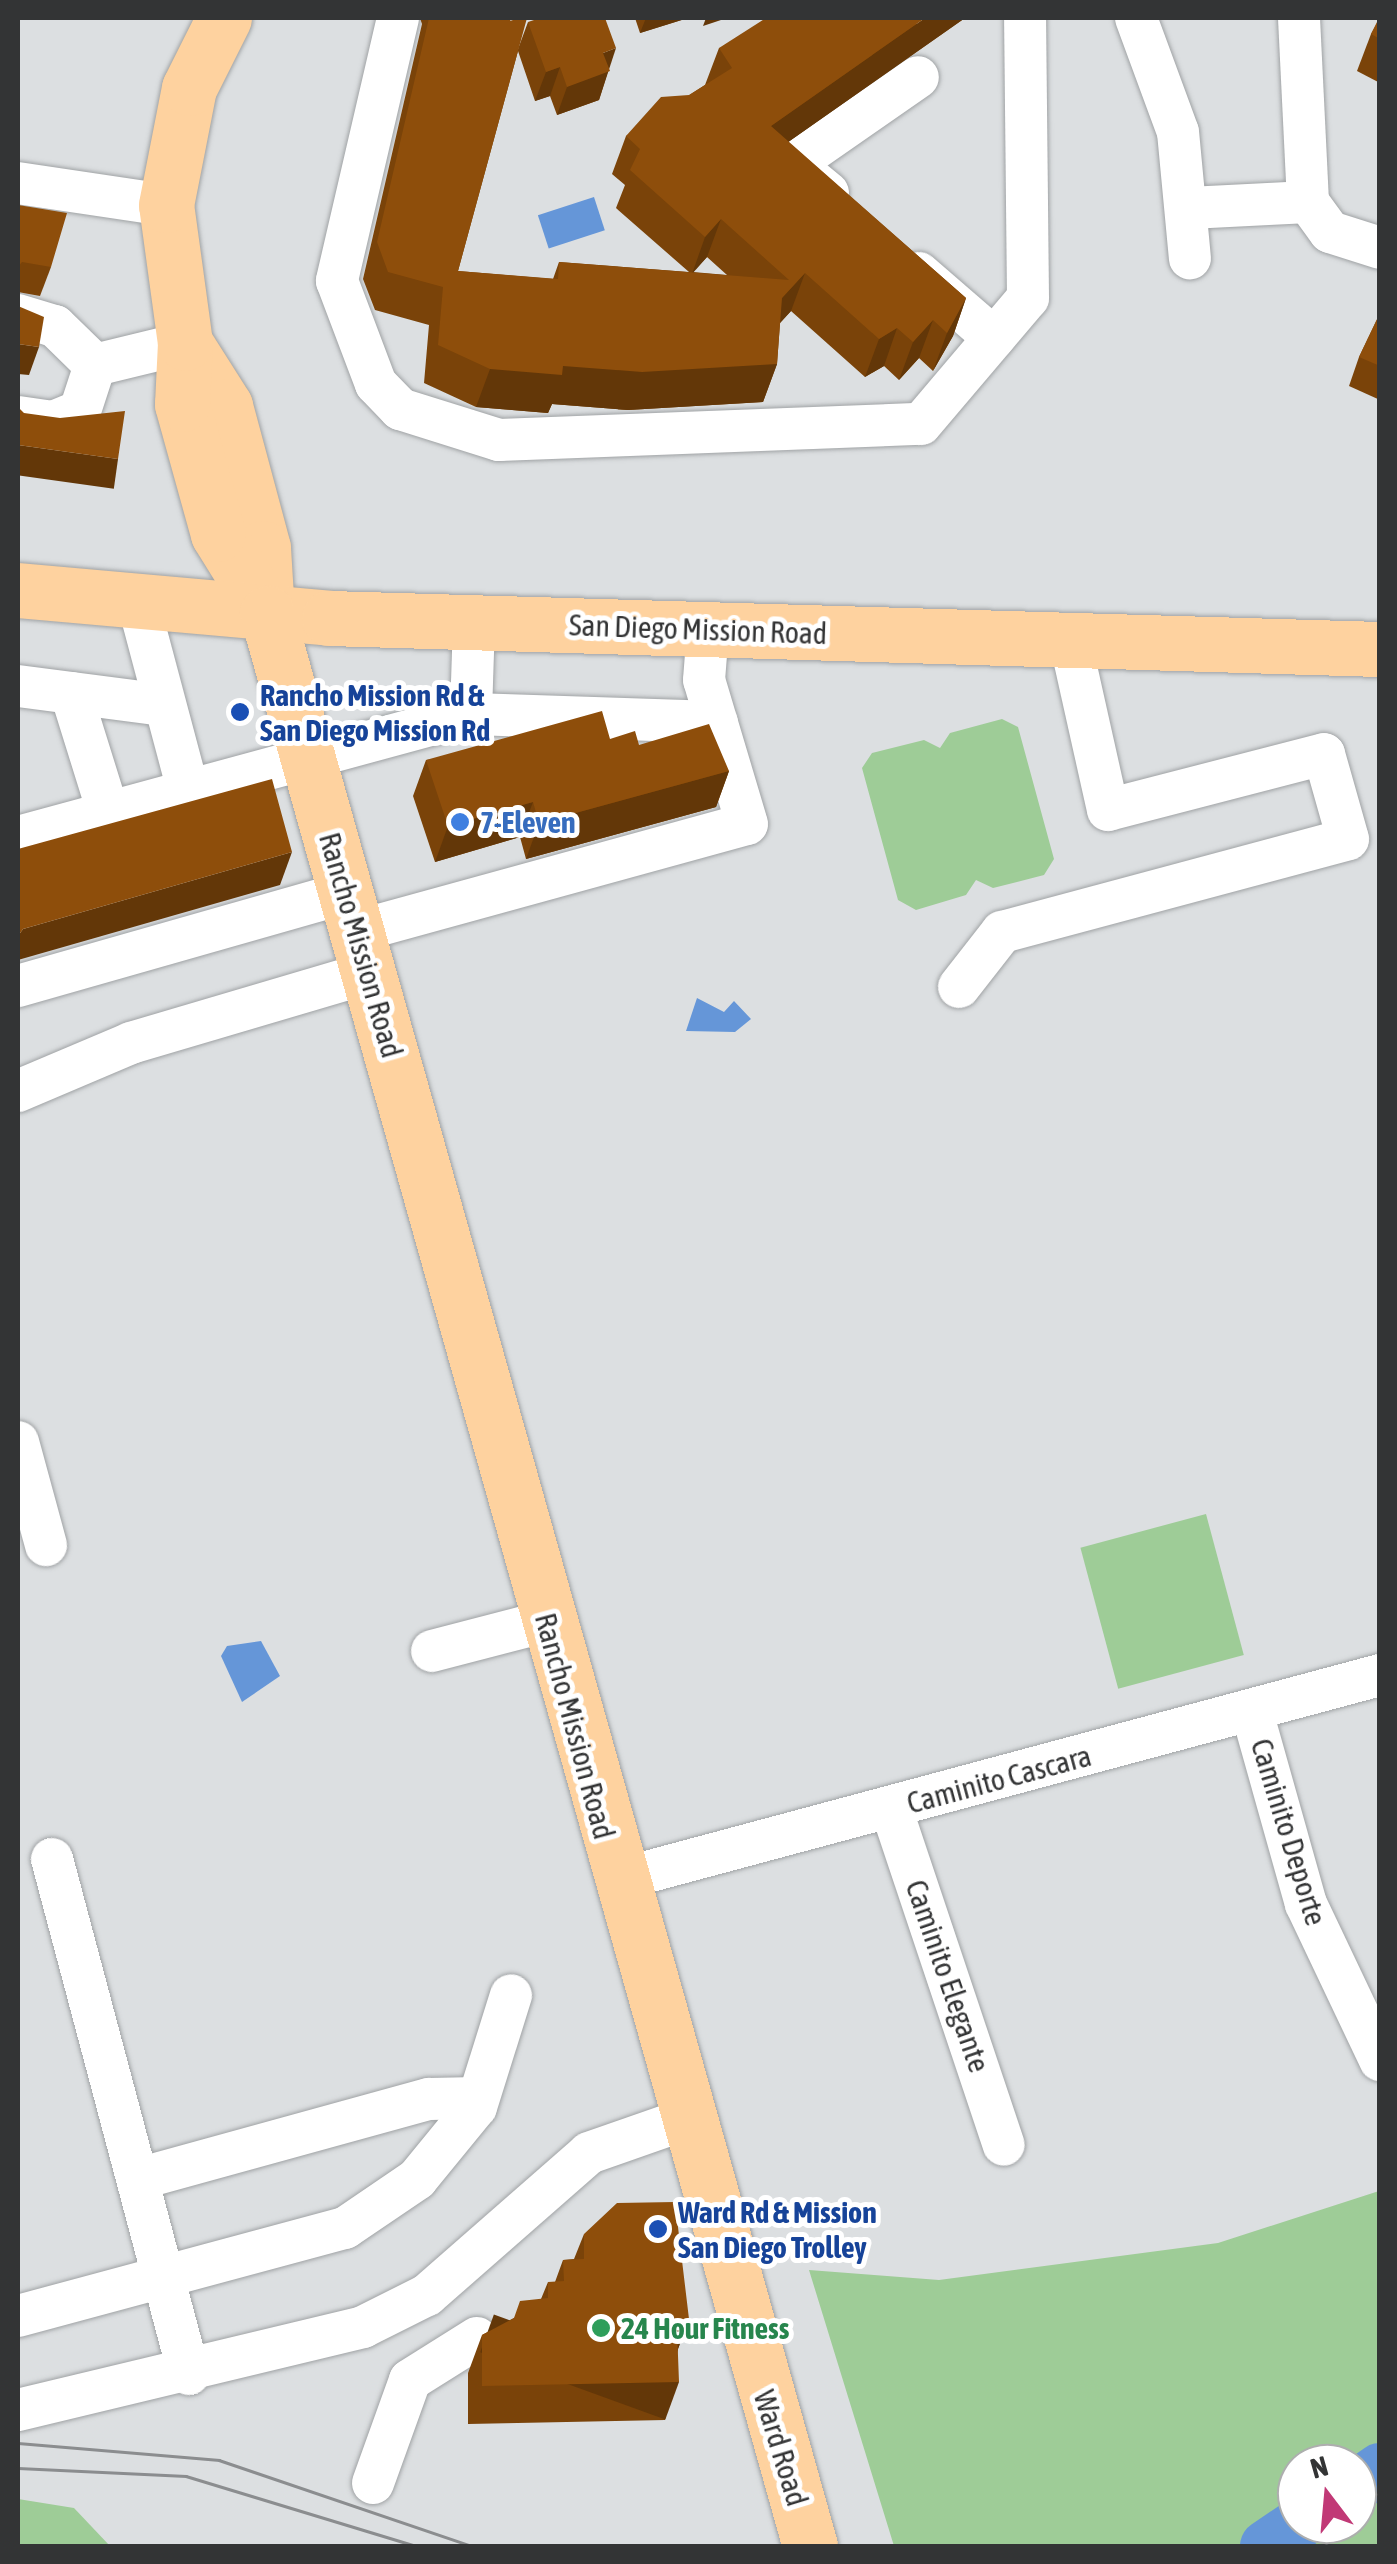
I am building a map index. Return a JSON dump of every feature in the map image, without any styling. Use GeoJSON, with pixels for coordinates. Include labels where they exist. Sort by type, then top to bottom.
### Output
{"type":"FeatureCollection","features":[{"type":"Feature","properties":{"kind":"main road","name":"Rancho Mission Road"},"geometry":{"type":"LineString","coordinates":[[224,18],[190,88],[166,205],[186,343],[182,404],[218,534],[266,614],[358,932],[686,2119]]}},
{"type":"Feature","properties":{"kind":"main road","name":"San Diego Mission Road"},"geometry":{"type":"LineString","coordinates":[[18,590],[266,614],[1380,649]]}},
{"type":"Feature","properties":{"kind":"main road","name":"Ward Road"},"geometry":{"type":"LineString","coordinates":[[686,2119],[810,2546]]}},
{"type":"Feature","properties":{"kind":"street"},"geometry":{"type":"LineString","coordinates":[[398,18],[337,281],[376,384],[400,409],[500,440],[920,424],[1028,298],[1025,18]]}},
{"type":"Feature","properties":{"kind":"street"},"geometry":{"type":"LineString","coordinates":[[1136,18],[1178,132],[1189,208],[1190,258]]}},
{"type":"Feature","properties":{"kind":"street"},"geometry":{"type":"LineString","coordinates":[[1304,20],[1308,202],[1330,232],[1380,248]]}},
{"type":"Feature","properties":{"kind":"street"},"geometry":{"type":"LineString","coordinates":[[918,76],[794,164],[994,338]]}},
{"type":"Feature","properties":{"kind":"street"},"geometry":{"type":"LineString","coordinates":[[18,183],[166,205]]}},
{"type":"Feature","properties":{"kind":"street"},"geometry":{"type":"LineString","coordinates":[[1189,208],[1308,202]]}},
{"type":"Feature","properties":{"kind":"street"},"geometry":{"type":"LineString","coordinates":[[18,315],[55,326],[95,365]]}},
{"type":"Feature","properties":{"kind":"street"},"geometry":{"type":"LineString","coordinates":[[95,365],[186,343]]}},
{"type":"Feature","properties":{"kind":"street"},"geometry":{"type":"LineString","coordinates":[[18,416],[53,422],[80,411],[95,365]]}},
{"type":"Feature","properties":{"kind":"street"},"geometry":{"type":"LineString","coordinates":[[138,602],[188,790]]}},
{"type":"Feature","properties":{"kind":"street"},"geometry":{"type":"LineString","coordinates":[[471,714],[474,622]]}},
{"type":"Feature","properties":{"kind":"street"},"geometry":{"type":"LineString","coordinates":[[18,986],[358,932],[747,824],[704,680],[708,629]]}},
{"type":"Feature","properties":{"kind":"street"},"geometry":{"type":"LineString","coordinates":[[959,987],[1002,932],[1364,835],[1324,754],[1108,810],[1070,640]]}},
{"type":"Feature","properties":{"kind":"street"},"geometry":{"type":"LineString","coordinates":[[18,686],[165,705]]}},
{"type":"Feature","properties":{"kind":"street"},"geometry":{"type":"LineString","coordinates":[[72,693],[108,812]]}},
{"type":"Feature","properties":{"kind":"street"},"geometry":{"type":"LineString","coordinates":[[18,837],[471,714],[716,722]]}},
{"type":"Feature","properties":{"kind":"street"},"geometry":{"type":"LineString","coordinates":[[18,1091],[131,1043],[358,932]]}},
{"type":"Feature","properties":{"kind":"street"},"geometry":{"type":"LineString","coordinates":[[18,1442],[46,1546]]}},
{"type":"Feature","properties":{"kind":"street"},"geometry":{"type":"LineString","coordinates":[[432,1652],[547,1621]]}},
{"type":"Feature","properties":{"kind":"street","name":"Caminito Cascara"},"geometry":{"type":"LineString","coordinates":[[617,1880],[1380,1675]]}},
{"type":"Feature","properties":{"kind":"street","name":"Caminito Deporte"},"geometry":{"type":"LineString","coordinates":[[1252,1712],[1306,1904],[1380,2060]]}},
{"type":"Feature","properties":{"kind":"street","name":"Caminito Elegante"},"geometry":{"type":"LineString","coordinates":[[891,1808],[1004,2145]]}},
{"type":"Feature","properties":{"kind":"street"},"geometry":{"type":"LineString","coordinates":[[52,1860],[189,2374]]}},
{"type":"Feature","properties":{"kind":"street"},"geometry":{"type":"LineString","coordinates":[[18,2316],[166,2280],[345,2228],[417,2179],[478,2098],[511,1995]]}},
{"type":"Feature","properties":{"kind":"street"},"geometry":{"type":"LineString","coordinates":[[138,2179],[429,2099],[478,2098]]}},
{"type":"Feature","properties":{"kind":"street"},"geometry":{"type":"LineString","coordinates":[[18,2410],[189,2374],[346,2333],[427,2295],[589,2153],[686,2119]]}},
{"type":"Feature","properties":{"kind":"street"},"geometry":{"type":"LineString","coordinates":[[373,2483],[410,2380],[477,2338]]}},
{"type":"Feature","properties":{"kind":"green space"},"geometry":{"type":"Polygon","coordinates":[[[1002,719],[1018,727],[1054,859],[1044,875],[993,888],[976,880],[966,895],[916,910],[898,900],[862,768],[872,753],[924,740],[940,748],[950,733],[1002,719]]]}},
{"type":"Feature","properties":{"kind":"green space"},"geometry":{"type":"Polygon","coordinates":[[[1206,1514],[1244,1655],[1118,1689],[1080,1548],[1206,1514]]]}},
{"type":"Feature","properties":{"kind":"green space"},"geometry":{"type":"Polygon","coordinates":[[[1379,2191],[1379,2546],[894,2546],[809,2270],[939,2280],[1218,2243],[1379,2191]]]}},
{"type":"Feature","properties":{"kind":"green space"},"geometry":{"type":"Polygon","coordinates":[[[18,2499],[74,2508],[110,2546],[18,2546],[18,2499]]]}},
{"type":"Feature","properties":{"kind":"water"},"geometry":{"type":"Polygon","coordinates":[[[594,197],[605,230],[549,249],[538,215],[594,197]]]}},
{"type":"Feature","properties":{"kind":"water"},"geometry":{"type":"Polygon","coordinates":[[[697,998],[724,1012],[734,1001],[751,1019],[735,1032],[686,1031],[697,998]]]}},
{"type":"Feature","properties":{"kind":"water"},"geometry":{"type":"Polygon","coordinates":[[[261,1641],[280,1676],[242,1702],[221,1656],[227,1646],[261,1641]]]}},
{"type":"Feature","properties":{"kind":"building"},"geometry":{"type":"Polygon","coordinates":[[[429,18],[527,18],[458,271],[558,279],[559,262],[789,280],[721,219],[705,237],[630,170],[640,149],[626,136],[661,97],[689,95],[732,68],[719,48],[766,18],[925,18],[771,126],[966,298],[947,333],[933,320],[913,342],[897,328],[879,339],[805,273],[782,298],[777,364],[642,372],[563,366],[562,375],[490,369],[438,345],[443,287],[388,272],[377,242],[429,18]]]}},
{"type":"Feature","properties":{"kind":"building"},"geometry":{"type":"Polygon","coordinates":[[[540,18],[605,18],[616,48],[603,53],[610,71],[567,87],[560,67],[546,72],[528,22],[540,18]]]}},
{"type":"Feature","properties":{"kind":"building"},"geometry":{"type":"Polygon","coordinates":[[[1380,18],[1380,39],[1371,34],[1380,18]]]}},
{"type":"Feature","properties":{"kind":"building"},"geometry":{"type":"Polygon","coordinates":[[[18,205],[67,213],[51,267],[22,262],[18,267],[18,205]]]}},
{"type":"Feature","properties":{"kind":"building"},"geometry":{"type":"Polygon","coordinates":[[[18,306],[44,317],[39,347],[18,344],[18,306]]]}},
{"type":"Feature","properties":{"kind":"building"},"geometry":{"type":"Polygon","coordinates":[[[1380,313],[1380,366],[1359,357],[1380,313]]]}},
{"type":"Feature","properties":{"kind":"building"},"geometry":{"type":"Polygon","coordinates":[[[18,407],[24,413],[60,418],[125,411],[118,459],[18,445],[18,407]]]}},
{"type":"Feature","properties":{"kind":"building"},"geometry":{"type":"Polygon","coordinates":[[[602,711],[610,739],[635,731],[639,745],[709,724],[729,771],[539,823],[533,802],[448,826],[426,760],[602,711]]]}},
{"type":"Feature","properties":{"kind":"building"},"geometry":{"type":"Polygon","coordinates":[[[272,779],[292,852],[23,929],[18,936],[18,849],[272,779]]]}},
{"type":"Feature","properties":{"kind":"building","name":"24 Hour Fitness"},"geometry":{"type":"Polygon","coordinates":[[[675,2202],[689,2319],[677,2329],[679,2382],[482,2386],[482,2335],[514,2318],[520,2301],[548,2298],[548,2282],[564,2281],[563,2260],[584,2259],[584,2234],[617,2203],[675,2202]]]}},
{"type":"Feature","properties":{"kind":"waterway"},"geometry":{"type":"LineString","coordinates":[[1266,2546],[1277,2539]]}},
{"type":"Feature","properties":{"kind":"tram line"},"geometry":{"type":"LineString","coordinates":[[18,2443],[219,2460],[472,2546]]}},
{"type":"Feature","properties":{"kind":"tram line"},"geometry":{"type":"LineString","coordinates":[[18,2468],[186,2476],[417,2546]]}},
{"type":"Feature","properties":{"kind":"place","name":"Rancho Mission Rd & San Diego Mission Rd"},"geometry":{"type":"Point","coordinates":[240,712]}},
{"type":"Feature","properties":{"kind":"place","name":"7-Eleven"},"geometry":{"type":"Point","coordinates":[460,822]}},
{"type":"Feature","properties":{"kind":"place","name":"Ward Rd & Mission San Diego Trolley"},"geometry":{"type":"Point","coordinates":[658,2229]}},
{"type":"Feature","properties":{"kind":"place","name":"24 Hour Fitness"},"geometry":{"type":"Point","coordinates":[601,2328]}}]}
